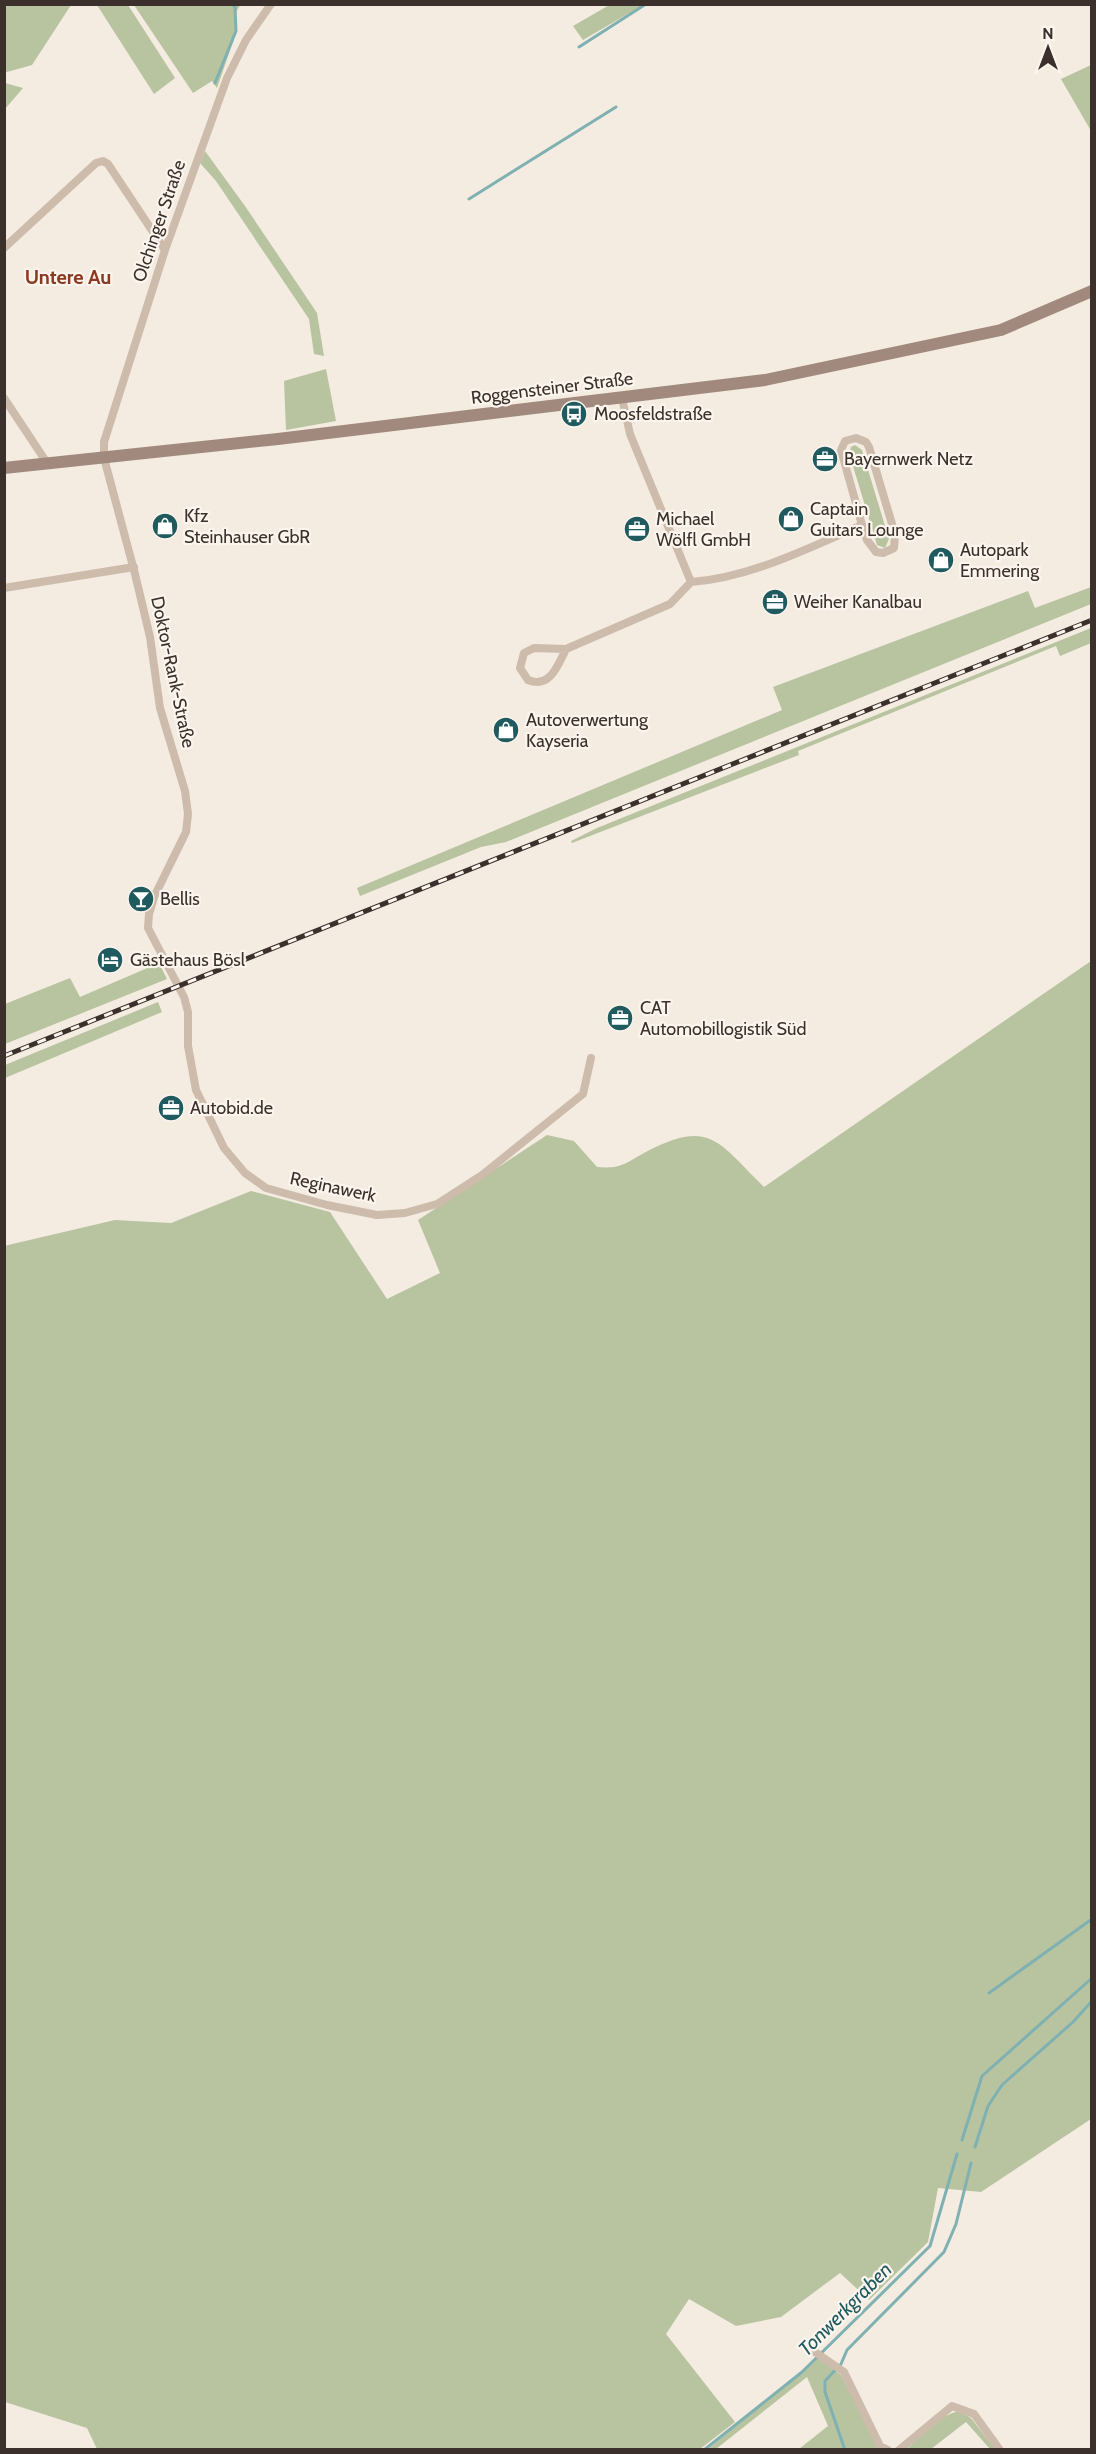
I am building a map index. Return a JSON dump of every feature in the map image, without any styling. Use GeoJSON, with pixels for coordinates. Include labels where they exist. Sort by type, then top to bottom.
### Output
{"type":"FeatureCollection","features":[{"type":"Feature","properties":{"kind":"street","name":"Olchinger Straße"},"geometry":{"type":"LineString","coordinates":[[105,458],[104,442],[165,250],[226,78],[246,40],[271,4]]}},
{"type":"Feature","properties":{"kind":"street"},"geometry":{"type":"LineString","coordinates":[[4,248],[96,163],[103,161],[108,164],[165,250]]}},
{"type":"Feature","properties":{"kind":"street","name":"Roggensteiner Straße"},"geometry":{"type":"LineString","coordinates":[[4,468],[765,380],[964,340],[1001,330],[1041,315],[1092,291]]}},
{"type":"Feature","properties":{"kind":"street"},"geometry":{"type":"LineString","coordinates":[[4,398],[47,463]]}},
{"type":"Feature","properties":{"kind":"street"},"geometry":{"type":"LineString","coordinates":[[622,398],[630,434],[691,582]]}},
{"type":"Feature","properties":{"kind":"street"},"geometry":{"type":"LineString","coordinates":[[856,438],[866,442],[869,447],[895,534],[894,548],[883,553],[876,552],[867,540],[862,525],[841,450],[845,441],[856,438]]}},
{"type":"Feature","properties":{"kind":"street","name":"Doktor-Rank-Straße"},"geometry":{"type":"LineString","coordinates":[[105,458],[150,637],[160,708],[185,791],[188,814],[186,832],[148,914],[151,936],[179,986]]}},
{"type":"Feature","properties":{"kind":"street"},"geometry":{"type":"LineString","coordinates":[[566,649],[553,673],[545,681],[533,682],[522,674],[521,658],[529,650],[566,649],[669,604],[691,582],[709,581],[770,563],[862,525]]}},
{"type":"Feature","properties":{"kind":"street"},"geometry":{"type":"LineString","coordinates":[[4,588],[134,567]]}},
{"type":"Feature","properties":{"kind":"street","name":"Reginawerk"},"geometry":{"type":"LineString","coordinates":[[179,986],[188,1012],[188,1046],[196,1090],[224,1148],[244,1173],[266,1188],[327,1205],[377,1215],[405,1213],[437,1204],[482,1175],[585,1092],[591,1058]]}},
{"type":"Feature","properties":{"kind":"street"},"geometry":{"type":"LineString","coordinates":[[818,2353],[844,2372],[880,2446],[888,2450]]}},
{"type":"Feature","properties":{"kind":"street"},"geometry":{"type":"LineString","coordinates":[[900,2450],[952,2406],[974,2414],[1000,2450]]}},
{"type":"Feature","properties":{"kind":"green space"},"geometry":{"type":"Polygon","coordinates":[[[5,4],[71,5],[32,65],[7,72],[4,71],[5,4]]]}},
{"type":"Feature","properties":{"kind":"green space"},"geometry":{"type":"Polygon","coordinates":[[[241,4],[236,12],[236,33],[217,88],[212,81],[193,93],[134,5],[241,4]]]}},
{"type":"Feature","properties":{"kind":"green space"},"geometry":{"type":"Polygon","coordinates":[[[611,4],[643,5],[583,40],[573,26],[611,4]]]}},
{"type":"Feature","properties":{"kind":"green space"},"geometry":{"type":"Polygon","coordinates":[[[97,5],[128,5],[175,78],[154,94],[97,5]]]}},
{"type":"Feature","properties":{"kind":"green space"},"geometry":{"type":"Polygon","coordinates":[[[1091,65],[1091,131],[1061,79],[1091,65]]]}},
{"type":"Feature","properties":{"kind":"green space"},"geometry":{"type":"Polygon","coordinates":[[[4,83],[23,88],[5,109],[4,83]]]}},
{"type":"Feature","properties":{"kind":"green space"},"geometry":{"type":"Polygon","coordinates":[[[205,151],[317,313],[324,356],[314,354],[309,319],[216,181],[200,163],[205,151]]]}},
{"type":"Feature","properties":{"kind":"green space"},"geometry":{"type":"Polygon","coordinates":[[[326,369],[336,421],[286,430],[284,381],[326,369]]]}},
{"type":"Feature","properties":{"kind":"green space"},"geometry":{"type":"Polygon","coordinates":[[[855,445],[862,450],[889,539],[885,548],[877,545],[849,453],[851,447],[855,445]]]}},
{"type":"Feature","properties":{"kind":"green space"},"geometry":{"type":"Polygon","coordinates":[[[1091,587],[1091,604],[506,842],[481,847],[360,896],[357,888],[782,710],[773,687],[1028,591],[1035,608],[1091,587]]]}},
{"type":"Feature","properties":{"kind":"green space"},"geometry":{"type":"Polygon","coordinates":[[[1091,628],[1091,643],[1060,656],[1056,646],[798,751],[799,755],[572,843],[571,841],[597,828],[1091,628]]]}},
{"type":"Feature","properties":{"kind":"green space"},"geometry":{"type":"Polygon","coordinates":[[[1091,961],[1091,2119],[981,2192],[938,2188],[928,2242],[869,2300],[840,2273],[781,2317],[736,2326],[689,2299],[666,2334],[735,2422],[700,2449],[97,2449],[87,2428],[5,2402],[4,1246],[115,1220],[171,1223],[251,1191],[330,1212],[387,1299],[440,1273],[418,1220],[547,1135],[574,1141],[597,1167],[622,1165],[666,1143],[684,1137],[699,1136],[723,1147],[764,1187],[1091,961]]]}},
{"type":"Feature","properties":{"kind":"green space"},"geometry":{"type":"Polygon","coordinates":[[[159,963],[167,979],[5,1044],[5,1004],[70,978],[80,997],[159,963]]]}},
{"type":"Feature","properties":{"kind":"green space"},"geometry":{"type":"Polygon","coordinates":[[[158,1002],[162,1012],[5,1078],[5,1065],[158,1002]]]}},
{"type":"Feature","properties":{"kind":"green space"},"geometry":{"type":"Polygon","coordinates":[[[818,2358],[841,2375],[880,2449],[799,2449],[828,2426],[807,2377],[716,2449],[707,2450],[818,2358]]]}},
{"type":"Feature","properties":{"kind":"green space"},"geometry":{"type":"Polygon","coordinates":[[[959,2411],[971,2418],[995,2449],[990,2449],[966,2422],[931,2449],[906,2450],[937,2422],[959,2411]]]}},
{"type":"Feature","properties":{"kind":"waterway"},"geometry":{"type":"LineString","coordinates":[[215,83],[236,31],[235,7],[232,4]]}},
{"type":"Feature","properties":{"kind":"waterway"},"geometry":{"type":"LineString","coordinates":[[579,47],[646,4]]}},
{"type":"Feature","properties":{"kind":"waterway"},"geometry":{"type":"LineString","coordinates":[[469,199],[616,107]]}},
{"type":"Feature","properties":{"kind":"waterway"},"geometry":{"type":"LineString","coordinates":[[989,1993],[1092,1919]]}},
{"type":"Feature","properties":{"kind":"waterway","name":"Tonwerkgraben"},"geometry":{"type":"LineString","coordinates":[[962,2140],[982,2076],[1092,1978]]}},
{"type":"Feature","properties":{"kind":"waterway"},"geometry":{"type":"LineString","coordinates":[[975,2147],[988,2106],[1002,2085],[1073,2022],[1092,2001]]}},
{"type":"Feature","properties":{"kind":"waterway","name":"Tonwerkgraben"},"geometry":{"type":"LineString","coordinates":[[704,2450],[802,2372],[930,2246],[957,2154]]}},
{"type":"Feature","properties":{"kind":"waterway"},"geometry":{"type":"LineString","coordinates":[[845,2450],[825,2392],[825,2381],[841,2364],[847,2350],[944,2252],[956,2224],[971,2163]]}},
{"type":"Feature","properties":{"kind":"railway"},"geometry":{"type":"LineString","coordinates":[[4,1056],[1092,620]]}},
{"type":"Feature","properties":{"kind":"place","name":"Moosfeldstraße"},"geometry":{"type":"Point","coordinates":[574,414]}},
{"type":"Feature","properties":{"kind":"place","name":"Bayernwerk Netz"},"geometry":{"type":"Point","coordinates":[825,459]}},
{"type":"Feature","properties":{"kind":"place","name":"Captain Guitars Lounge"},"geometry":{"type":"Point","coordinates":[791,519]}},
{"type":"Feature","properties":{"kind":"place","name":"Kfz Steinhauser GbR"},"geometry":{"type":"Point","coordinates":[165,526]}},
{"type":"Feature","properties":{"kind":"place","name":"Michael Wölfl GmbH"},"geometry":{"type":"Point","coordinates":[637,529]}},
{"type":"Feature","properties":{"kind":"place","name":"Autopark Emmering"},"geometry":{"type":"Point","coordinates":[941,560]}},
{"type":"Feature","properties":{"kind":"place","name":"Weiher Kanalbau"},"geometry":{"type":"Point","coordinates":[775,602]}},
{"type":"Feature","properties":{"kind":"place","name":"Autoverwertung Kayseria"},"geometry":{"type":"Point","coordinates":[506,730]}},
{"type":"Feature","properties":{"kind":"place","name":"Bellis"},"geometry":{"type":"Point","coordinates":[141,899]}},
{"type":"Feature","properties":{"kind":"place","name":"Gästehaus Bösl"},"geometry":{"type":"Point","coordinates":[110,960]}},
{"type":"Feature","properties":{"kind":"place","name":"CAT Automobillogistik Süd"},"geometry":{"type":"Point","coordinates":[620,1018]}},
{"type":"Feature","properties":{"kind":"place","name":"Autobid.de"},"geometry":{"type":"Point","coordinates":[171,1108]}},
{"type":"Feature","properties":{"kind":"district","name":"Untere Au"},"geometry":{"type":"Point","coordinates":[68,277]}}]}
